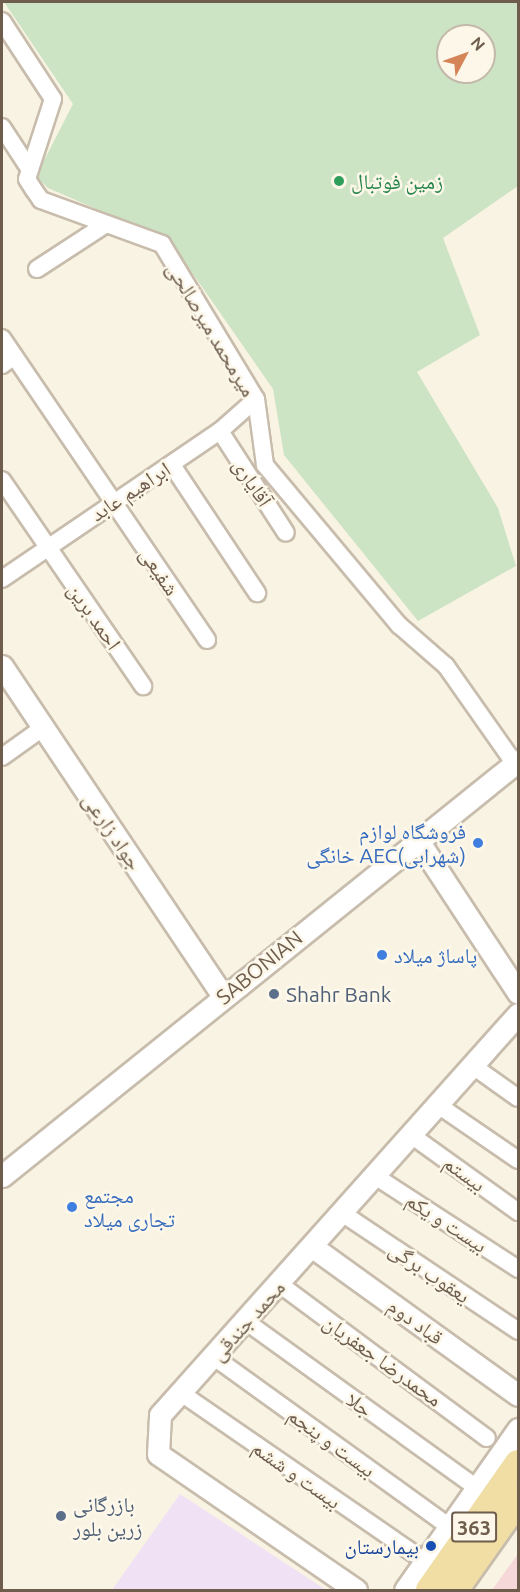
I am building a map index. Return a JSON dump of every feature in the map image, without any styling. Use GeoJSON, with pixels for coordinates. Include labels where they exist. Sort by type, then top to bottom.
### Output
{"type":"FeatureCollection","features":[{"type":"Feature","properties":{"kind":"main road","name":"363"},"geometry":{"type":"LineString","coordinates":[[429,1590],[519,1463]]}},
{"type":"Feature","properties":{"kind":"main road"},"geometry":{"type":"LineString","coordinates":[[455,1590],[519,1501]]}},
{"type":"Feature","properties":{"kind":"street"},"geometry":{"type":"LineString","coordinates":[[2,21],[53,99],[30,170]]}},
{"type":"Feature","properties":{"kind":"street"},"geometry":{"type":"LineString","coordinates":[[2,127],[30,170]]}},
{"type":"Feature","properties":{"kind":"street","name":"میرمحمد میرصالحی"},"geometry":{"type":"LineString","coordinates":[[30,170],[27,179],[41,200],[162,244],[256,399],[265,465],[399,625],[446,666],[517,762]]}},
{"type":"Feature","properties":{"kind":"street"},"geometry":{"type":"LineString","coordinates":[[37,269],[106,224]]}},
{"type":"Feature","properties":{"kind":"street","name":"شفیعی"},"geometry":{"type":"LineString","coordinates":[[2,338],[8,361],[112,501],[207,640]]}},
{"type":"Feature","properties":{"kind":"street","name":"ابراهیم عابد"},"geometry":{"type":"LineString","coordinates":[[2,579],[112,501],[172,465],[220,431],[256,399]]}},
{"type":"Feature","properties":{"kind":"street","name":"آقایاری"},"geometry":{"type":"LineString","coordinates":[[220,431],[286,533]]}},
{"type":"Feature","properties":{"kind":"street"},"geometry":{"type":"LineString","coordinates":[[172,465],[257,593]]}},
{"type":"Feature","properties":{"kind":"street","name":"احمد برین"},"geometry":{"type":"LineString","coordinates":[[2,482],[143,686]]}},
{"type":"Feature","properties":{"kind":"street","name":"جواد زارعی"},"geometry":{"type":"LineString","coordinates":[[4,676],[44,727],[223,996]]}},
{"type":"Feature","properties":{"kind":"street"},"geometry":{"type":"LineString","coordinates":[[2,757],[44,727]]}},
{"type":"Feature","properties":{"kind":"street","name":"SABONIAN"},"geometry":{"type":"LineString","coordinates":[[2,1176],[417,839],[517,762]]}},
{"type":"Feature","properties":{"kind":"street"},"geometry":{"type":"LineString","coordinates":[[417,839],[519,993]]}},
{"type":"Feature","properties":{"kind":"street","name":"محمد جندقی"},"geometry":{"type":"LineString","coordinates":[[356,1590],[158,1454],[160,1415],[278,1283],[314,1248],[342,1213],[473,1066],[515,1025]]}},
{"type":"Feature","properties":{"kind":"street"},"geometry":{"type":"LineString","coordinates":[[473,1066],[519,1098]]}},
{"type":"Feature","properties":{"kind":"street"},"geometry":{"type":"LineString","coordinates":[[438,1105],[519,1160]]}},
{"type":"Feature","properties":{"kind":"street","name":"بیستم"},"geometry":{"type":"LineString","coordinates":[[411,1135],[519,1212]]}},
{"type":"Feature","properties":{"kind":"street","name":"بیست و یکم"},"geometry":{"type":"LineString","coordinates":[[375,1176],[519,1269]]}},
{"type":"Feature","properties":{"kind":"street","name":"یعقوب برگی"},"geometry":{"type":"LineString","coordinates":[[342,1213],[519,1331]]}},
{"type":"Feature","properties":{"kind":"street","name":"قباد دوم"},"geometry":{"type":"LineString","coordinates":[[314,1248],[519,1395]]}},
{"type":"Feature","properties":{"kind":"street","name":"محمدرضا جعفریان"},"geometry":{"type":"LineString","coordinates":[[278,1283],[487,1438]]}},
{"type":"Feature","properties":{"kind":"street","name":"جلا"},"geometry":{"type":"LineString","coordinates":[[244,1320],[477,1488]]}},
{"type":"Feature","properties":{"kind":"street","name":"بیست و پنجم"},"geometry":{"type":"LineString","coordinates":[[214,1357],[450,1527]]}},
{"type":"Feature","properties":{"kind":"street","name":"بیست و ششم"},"geometry":{"type":"LineString","coordinates":[[181,1393],[414,1554]]}},
{"type":"Feature","properties":{"kind":"street"},"geometry":{"type":"LineString","coordinates":[[405,1590],[519,1429]]}},
{"type":"Feature","properties":{"kind":"shaded area"},"geometry":{"type":"Polygon","coordinates":[[[180,1494],[326,1590],[112,1590],[180,1494]]]}},
{"type":"Feature","properties":{"kind":"shaded area"},"geometry":{"type":"Polygon","coordinates":[[[518,1554],[518,1590],[492,1590],[518,1554]]]}},
{"type":"Feature","properties":{"kind":"green space"},"geometry":{"type":"Polygon","coordinates":[[[4,2],[518,2],[518,186],[443,238],[480,335],[417,372],[498,508],[516,566],[418,621],[284,455],[273,389],[170,241],[48,188],[36,176],[73,104],[4,2]]]}},
{"type":"Feature","properties":{"kind":"place","name":"زمین فوتبال"},"geometry":{"type":"Point","coordinates":[339,181]}},
{"type":"Feature","properties":{"kind":"place","name":"فروشگاه‌ لوازم خانگی AEC(شهرابی)"},"geometry":{"type":"Point","coordinates":[478,843]}},
{"type":"Feature","properties":{"kind":"place","name":"پاساژ میلاد"},"geometry":{"type":"Point","coordinates":[382,955]}},
{"type":"Feature","properties":{"kind":"place","name":"Shahr Bank"},"geometry":{"type":"Point","coordinates":[274,994]}},
{"type":"Feature","properties":{"kind":"place","name":"مجتمع تجاری میلاد"},"geometry":{"type":"Point","coordinates":[72,1207]}},
{"type":"Feature","properties":{"kind":"place","name":"بازرگانی زرین بلور"},"geometry":{"type":"Point","coordinates":[61,1516]}},
{"type":"Feature","properties":{"kind":"place","name":"بیمارستان"},"geometry":{"type":"Point","coordinates":[431,1546]}}]}
